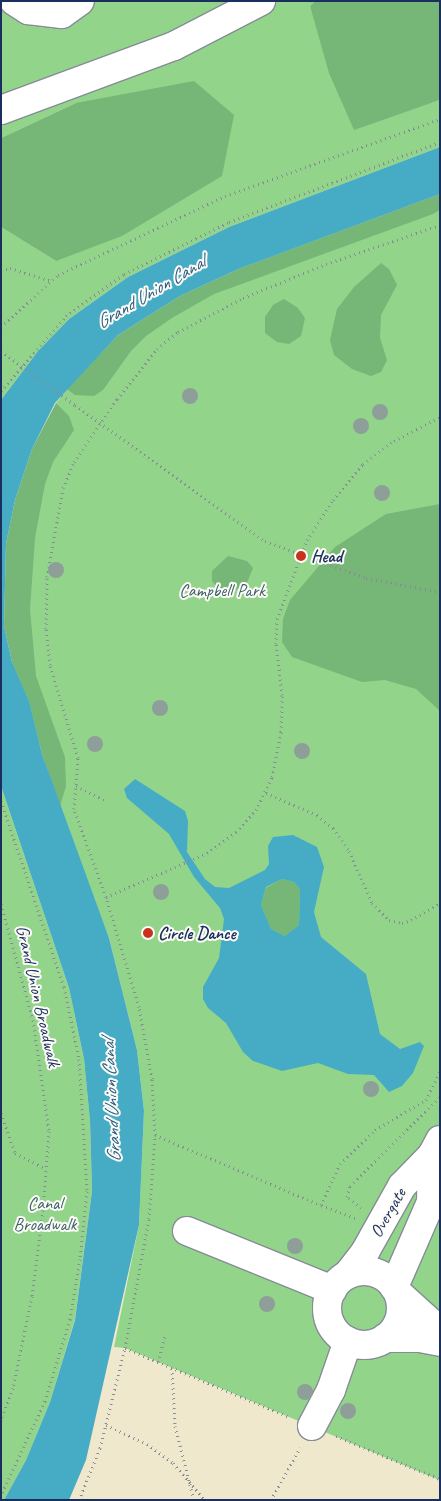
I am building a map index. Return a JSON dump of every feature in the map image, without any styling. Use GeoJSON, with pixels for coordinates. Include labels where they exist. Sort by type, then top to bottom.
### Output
{"type":"FeatureCollection","features":[{"type":"Feature","properties":{"kind":"street"},"geometry":{"type":"LineString","coordinates":[[14,1],[28,10],[62,14],[80,1]]}},
{"type":"Feature","properties":{"kind":"street"},"geometry":{"type":"LineString","coordinates":[[1,110],[174,46],[261,1]]}},
{"type":"Feature","properties":{"kind":"street","name":"Overgate"},"geometry":{"type":"LineString","coordinates":[[340,1282],[365,1252],[402,1186],[436,1148]]}},
{"type":"Feature","properties":{"kind":"street","name":"Overgate"},"geometry":{"type":"LineString","coordinates":[[396,1290],[431,1202],[436,1148]]}},
{"type":"Feature","properties":{"kind":"street"},"geometry":{"type":"LineString","coordinates":[[187,1231],[340,1282]]}},
{"type":"Feature","properties":{"kind":"street"},"geometry":{"type":"LineString","coordinates":[[440,1331],[379,1274],[358,1271],[340,1282],[328,1313],[338,1334],[348,1341],[367,1344],[385,1338],[420,1338],[440,1342]]}},
{"type":"Feature","properties":{"kind":"street"},"geometry":{"type":"LineString","coordinates":[[385,1338],[399,1319],[396,1290]]}},
{"type":"Feature","properties":{"kind":"street"},"geometry":{"type":"LineString","coordinates":[[312,1426],[331,1390],[348,1341]]}},
{"type":"Feature","properties":{"kind":"path"},"geometry":{"type":"LineString","coordinates":[[1,327],[51,281],[225,196],[440,119]]}},
{"type":"Feature","properties":{"kind":"path"},"geometry":{"type":"LineString","coordinates":[[1,391],[66,316],[124,274],[229,222],[440,142]]}},
{"type":"Feature","properties":{"kind":"path"},"geometry":{"type":"LineString","coordinates":[[79,1500],[106,1425],[125,1348],[149,1219],[155,1135],[152,1079],[138,1007],[106,897],[74,809],[78,758],[50,665],[46,628],[47,577],[68,475],[101,423],[156,349],[185,328],[243,298],[326,264],[440,225]]}},
{"type":"Feature","properties":{"kind":"path"},"geometry":{"type":"LineString","coordinates":[[1,270],[10,268],[51,281]]}},
{"type":"Feature","properties":{"kind":"path"},"geometry":{"type":"LineString","coordinates":[[1,352],[251,532],[301,556],[366,578],[440,592]]}},
{"type":"Feature","properties":{"kind":"path"},"geometry":{"type":"LineString","coordinates":[[106,897],[203,855],[236,832],[266,793],[279,750],[282,722],[281,676],[276,644],[277,619],[301,556],[324,512],[363,464],[394,440],[440,417]]}},
{"type":"Feature","properties":{"kind":"path"},"geometry":{"type":"LineString","coordinates":[[76,786],[105,800]]}},
{"type":"Feature","properties":{"kind":"path"},"geometry":{"type":"LineString","coordinates":[[266,793],[317,816],[333,828],[348,851],[372,903],[389,920],[402,923],[411,920],[440,903]]}},
{"type":"Feature","properties":{"kind":"path"},"geometry":{"type":"LineString","coordinates":[[1,801],[64,987],[79,1059],[87,1190],[80,1259],[70,1319],[46,1401],[1,1495]]}},
{"type":"Feature","properties":{"kind":"path","name":"Grand Union Broadwalk"},"geometry":{"type":"LineString","coordinates":[[1,904],[35,1029],[48,1122],[46,1169],[32,1296],[13,1388],[1,1420]]}},
{"type":"Feature","properties":{"kind":"path"},"geometry":{"type":"LineString","coordinates":[[1,1113],[15,1153],[46,1169]]}},
{"type":"Feature","properties":{"kind":"path"},"geometry":{"type":"LineString","coordinates":[[155,1135],[321,1205]]}},
{"type":"Feature","properties":{"kind":"path"},"geometry":{"type":"LineString","coordinates":[[158,1362],[165,1336]]}},
{"type":"Feature","properties":{"kind":"path"},"geometry":{"type":"LineString","coordinates":[[125,1348],[440,1479]]}},
{"type":"Feature","properties":{"kind":"path"},"geometry":{"type":"LineString","coordinates":[[172,1368],[175,1426],[192,1484],[194,1500]]}},
{"type":"Feature","properties":{"kind":"path"},"geometry":{"type":"LineString","coordinates":[[106,1425],[147,1444],[173,1464],[205,1500]]}},
{"type":"Feature","properties":{"kind":"path"},"geometry":{"type":"LineString","coordinates":[[271,1500],[312,1426]]}},
{"type":"Feature","properties":{"kind":"green space"},"geometry":{"type":"Polygon","coordinates":[[[1,1],[315,1],[310,6],[354,129],[440,100],[440,147],[229,227],[128,277],[69,319],[38,351],[1,400],[1,227],[56,261],[76,103],[1,138],[1,1]]]}},
{"type":"Feature","properties":{"kind":"green space"},"geometry":{"type":"Polygon","coordinates":[[[315,1],[440,1],[440,100],[354,130],[329,73],[310,6],[315,1]]]}},
{"type":"Feature","properties":{"kind":"green space"},"geometry":{"type":"Polygon","coordinates":[[[194,81],[234,115],[222,176],[122,236],[56,261],[1,227],[1,138],[76,103],[194,81]]]}},
{"type":"Feature","properties":{"kind":"green space","name":"Campbell Park"},"geometry":{"type":"Polygon","coordinates":[[[440,194],[439,1480],[125,1348],[114,1347],[139,1225],[144,1111],[137,1050],[109,938],[77,857],[12,662],[56,403],[81,372],[241,268],[440,194]]]}},
{"type":"Feature","properties":{"kind":"green space"},"geometry":{"type":"Polygon","coordinates":[[[440,194],[440,210],[433,214],[214,294],[172,318],[146,336],[131,351],[103,390],[94,396],[75,395],[67,389],[118,335],[180,296],[241,268],[440,194]]]}},
{"type":"Feature","properties":{"kind":"green space"},"geometry":{"type":"Polygon","coordinates":[[[381,263],[389,269],[397,285],[381,315],[380,338],[387,360],[381,372],[371,376],[352,369],[334,355],[330,340],[337,309],[354,287],[381,263]]]}},
{"type":"Feature","properties":{"kind":"green space"},"geometry":{"type":"Polygon","coordinates":[[[284,299],[298,308],[305,318],[301,336],[289,344],[277,342],[265,333],[265,317],[273,305],[284,299]]]}},
{"type":"Feature","properties":{"kind":"green space"},"geometry":{"type":"Polygon","coordinates":[[[56,403],[69,416],[74,430],[53,462],[45,484],[35,538],[30,609],[36,676],[65,757],[66,786],[60,806],[42,754],[29,701],[12,662],[4,626],[6,544],[15,500],[32,449],[56,403]]]}},
{"type":"Feature","properties":{"kind":"green space"},"geometry":{"type":"Polygon","coordinates":[[[440,504],[440,711],[416,689],[385,680],[362,682],[292,657],[282,642],[283,619],[290,600],[335,547],[386,514],[440,504]]]}},
{"type":"Feature","properties":{"kind":"green space"},"geometry":{"type":"Polygon","coordinates":[[[228,556],[247,561],[253,568],[246,585],[233,591],[220,591],[212,581],[212,571],[228,556]]]}},
{"type":"Feature","properties":{"kind":"green space","name":"Canal Broadwalk"},"geometry":{"type":"Polygon","coordinates":[[[1,786],[69,988],[84,1059],[90,1121],[92,1191],[75,1319],[50,1402],[26,1460],[4,1500],[1,1500],[1,786]]]}},
{"type":"Feature","properties":{"kind":"green space"},"geometry":{"type":"Polygon","coordinates":[[[282,879],[294,882],[300,889],[299,925],[285,936],[271,929],[261,905],[266,888],[282,879]]]}},
{"type":"Feature","properties":{"kind":"water","name":"Grand Union Canal"},"geometry":{"type":"Polygon","coordinates":[[[440,147],[440,194],[241,268],[180,296],[118,335],[55,403],[32,449],[15,500],[6,544],[4,626],[12,662],[29,701],[42,754],[109,938],[137,1050],[144,1111],[139,1225],[86,1460],[69,1500],[4,1500],[26,1460],[50,1402],[75,1320],[92,1191],[90,1121],[84,1059],[69,988],[1,786],[1,400],[38,351],[69,319],[128,277],[229,227],[440,147]]]}},
{"type":"Feature","properties":{"kind":"water"},"geometry":{"type":"Polygon","coordinates":[[[135,779],[185,811],[188,821],[187,852],[205,879],[215,887],[229,888],[265,870],[269,864],[268,846],[273,837],[293,835],[317,847],[324,867],[314,912],[321,937],[366,974],[380,1034],[400,1049],[420,1042],[424,1046],[413,1073],[402,1086],[389,1092],[374,1075],[348,1074],[318,1063],[282,1071],[253,1061],[243,1052],[226,1023],[208,1008],[203,999],[203,987],[219,958],[224,919],[220,908],[194,877],[169,834],[127,798],[124,789],[135,779]],[[282,879],[266,887],[261,905],[271,929],[285,936],[299,925],[300,889],[294,882],[282,879]]]}},
{"type":"Feature","properties":{"kind":"place","name":"Head"},"geometry":{"type":"Point","coordinates":[301,556]}},
{"type":"Feature","properties":{"kind":"place","name":"Circle Dance"},"geometry":{"type":"Point","coordinates":[148,933]}}]}
